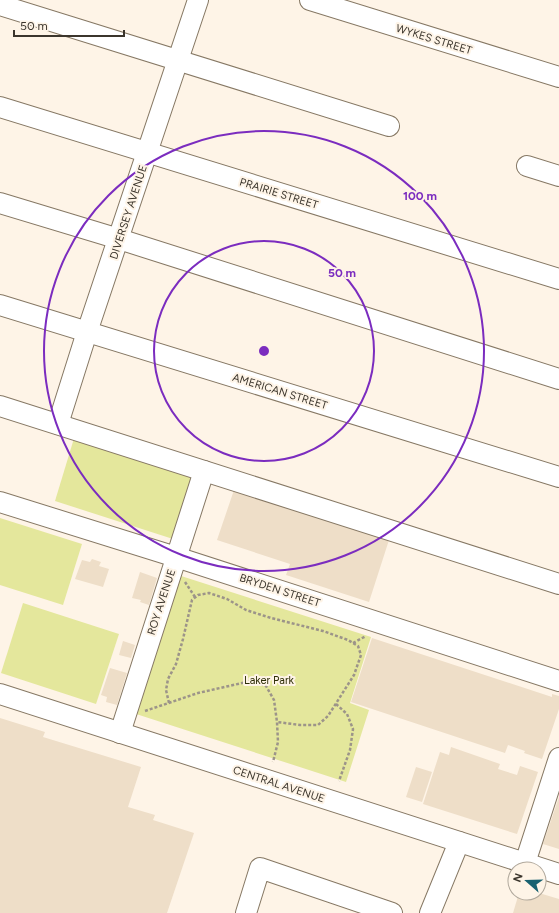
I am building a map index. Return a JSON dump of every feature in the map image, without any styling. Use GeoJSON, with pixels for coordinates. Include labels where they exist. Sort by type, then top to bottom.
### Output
{"type":"FeatureCollection","features":[{"type":"Feature","properties":{"kind":"street","name":"DIVERSEY AVENUE"},"geometry":{"type":"LineString","coordinates":[[58,424],[87,332],[198,0]]}},
{"type":"Feature","properties":{"kind":"street","name":"WYKES STREET"},"geometry":{"type":"LineString","coordinates":[[310,0],[559,77]]}},
{"type":"Feature","properties":{"kind":"street"},"geometry":{"type":"LineString","coordinates":[[0,5],[389,126]]}},
{"type":"Feature","properties":{"kind":"street","name":"PRAIRIE STREET"},"geometry":{"type":"LineString","coordinates":[[0,107],[559,279]]}},
{"type":"Feature","properties":{"kind":"street"},"geometry":{"type":"LineString","coordinates":[[527,166],[559,176]]}},
{"type":"Feature","properties":{"kind":"street"},"geometry":{"type":"LineString","coordinates":[[0,203],[119,239],[559,379]]}},
{"type":"Feature","properties":{"kind":"street","name":"AMERICAN STREET"},"geometry":{"type":"LineString","coordinates":[[0,305],[559,477]]}},
{"type":"Feature","properties":{"kind":"street"},"geometry":{"type":"LineString","coordinates":[[0,406],[559,584]]}},
{"type":"Feature","properties":{"kind":"street","name":"ROY AVENUE"},"geometry":{"type":"LineString","coordinates":[[120,733],[204,471]]}},
{"type":"Feature","properties":{"kind":"street","name":"BRYDEN STREET"},"geometry":{"type":"LineString","coordinates":[[0,502],[176,557],[559,681]]}},
{"type":"Feature","properties":{"kind":"street","name":"CENTRAL AVENUE"},"geometry":{"type":"LineString","coordinates":[[0,694],[519,861]]}},
{"type":"Feature","properties":{"kind":"street"},"geometry":{"type":"LineString","coordinates":[[526,861],[559,758]]}},
{"type":"Feature","properties":{"kind":"street"},"geometry":{"type":"LineString","coordinates":[[430,913],[459,842]]}},
{"type":"Feature","properties":{"kind":"street"},"geometry":{"type":"LineString","coordinates":[[246,913],[260,868],[392,913]]}},
{"type":"Feature","properties":{"kind":"street","name":"CENTRAL AVENUE"},"geometry":{"type":"LineString","coordinates":[[547,870],[559,874]]}},
{"type":"Feature","properties":{"kind":"path"},"geometry":{"type":"LineString","coordinates":[[185,577],[184,581],[195,597]]}},
{"type":"Feature","properties":{"kind":"path"},"geometry":{"type":"LineString","coordinates":[[169,703],[166,690],[168,679],[176,664],[184,639],[192,600],[198,595],[209,593],[215,594],[246,610],[323,631],[348,640],[358,646],[361,655],[354,675],[328,716],[318,725],[300,725],[277,722]]}},
{"type":"Feature","properties":{"kind":"path"},"geometry":{"type":"LineString","coordinates":[[353,643],[368,635]]}},
{"type":"Feature","properties":{"kind":"path"},"geometry":{"type":"LineString","coordinates":[[140,712],[198,694],[251,681],[266,686],[274,700],[277,722],[278,742],[272,762]]}},
{"type":"Feature","properties":{"kind":"path"},"geometry":{"type":"LineString","coordinates":[[336,704],[347,714],[353,729],[350,750],[339,781]]}},
{"type":"Feature","properties":{"kind":"green space"},"geometry":{"type":"Polygon","coordinates":[[[75,435],[194,475],[173,539],[55,501],[75,435]]]}},
{"type":"Feature","properties":{"kind":"green space"},"geometry":{"type":"Polygon","coordinates":[[[0,518],[82,544],[63,605],[0,585],[0,518]]]}},
{"type":"Feature","properties":{"kind":"green space","name":"Laker Park"},"geometry":{"type":"Polygon","coordinates":[[[178,575],[371,637],[350,703],[369,710],[346,782],[133,713],[178,575]]]}},
{"type":"Feature","properties":{"kind":"green space"},"geometry":{"type":"Polygon","coordinates":[[[23,603],[119,634],[96,704],[1,673],[23,603]]]}},
{"type":"Feature","properties":{"kind":"building"},"geometry":{"type":"Polygon","coordinates":[[[234,490],[389,540],[369,602],[286,575],[290,564],[217,540],[234,490]]]}},
{"type":"Feature","properties":{"kind":"building"},"geometry":{"type":"Polygon","coordinates":[[[92,559],[101,562],[99,566],[109,569],[103,587],[75,579],[82,560],[90,562],[92,559]]]}},
{"type":"Feature","properties":{"kind":"building"},"geometry":{"type":"Polygon","coordinates":[[[140,572],[157,578],[149,605],[140,602],[141,600],[132,598],[140,572]]]}},
{"type":"Feature","properties":{"kind":"building"},"geometry":{"type":"Polygon","coordinates":[[[372,638],[552,697],[552,694],[559,696],[559,709],[542,759],[524,753],[525,751],[508,745],[505,753],[351,702],[372,638]]]}},
{"type":"Feature","properties":{"kind":"building"},"geometry":{"type":"Polygon","coordinates":[[[123,641],[135,645],[131,658],[119,655],[123,641]]]}},
{"type":"Feature","properties":{"kind":"building"},"geometry":{"type":"Polygon","coordinates":[[[110,668],[127,673],[117,705],[106,702],[107,697],[101,695],[110,668]]]}},
{"type":"Feature","properties":{"kind":"building"},"geometry":{"type":"Polygon","coordinates":[[[0,718],[45,732],[43,737],[141,767],[128,807],[155,815],[153,820],[194,833],[167,913],[0,913],[0,718]]]}},
{"type":"Feature","properties":{"kind":"building"},"geometry":{"type":"Polygon","coordinates":[[[451,747],[500,764],[498,769],[517,775],[520,766],[538,772],[517,834],[423,804],[440,752],[449,755],[451,747]]]}},
{"type":"Feature","properties":{"kind":"building"},"geometry":{"type":"Polygon","coordinates":[[[416,767],[432,772],[422,802],[406,797],[416,767]]]}},
{"type":"Feature","properties":{"kind":"building"},"geometry":{"type":"Polygon","coordinates":[[[559,797],[559,849],[543,844],[559,797]]]}},
{"type":"Feature","properties":{"kind":"building"},"geometry":{"type":"Polygon","coordinates":[[[547,895],[559,899],[559,913],[513,913],[517,901],[547,901],[547,895]]]}}]}
